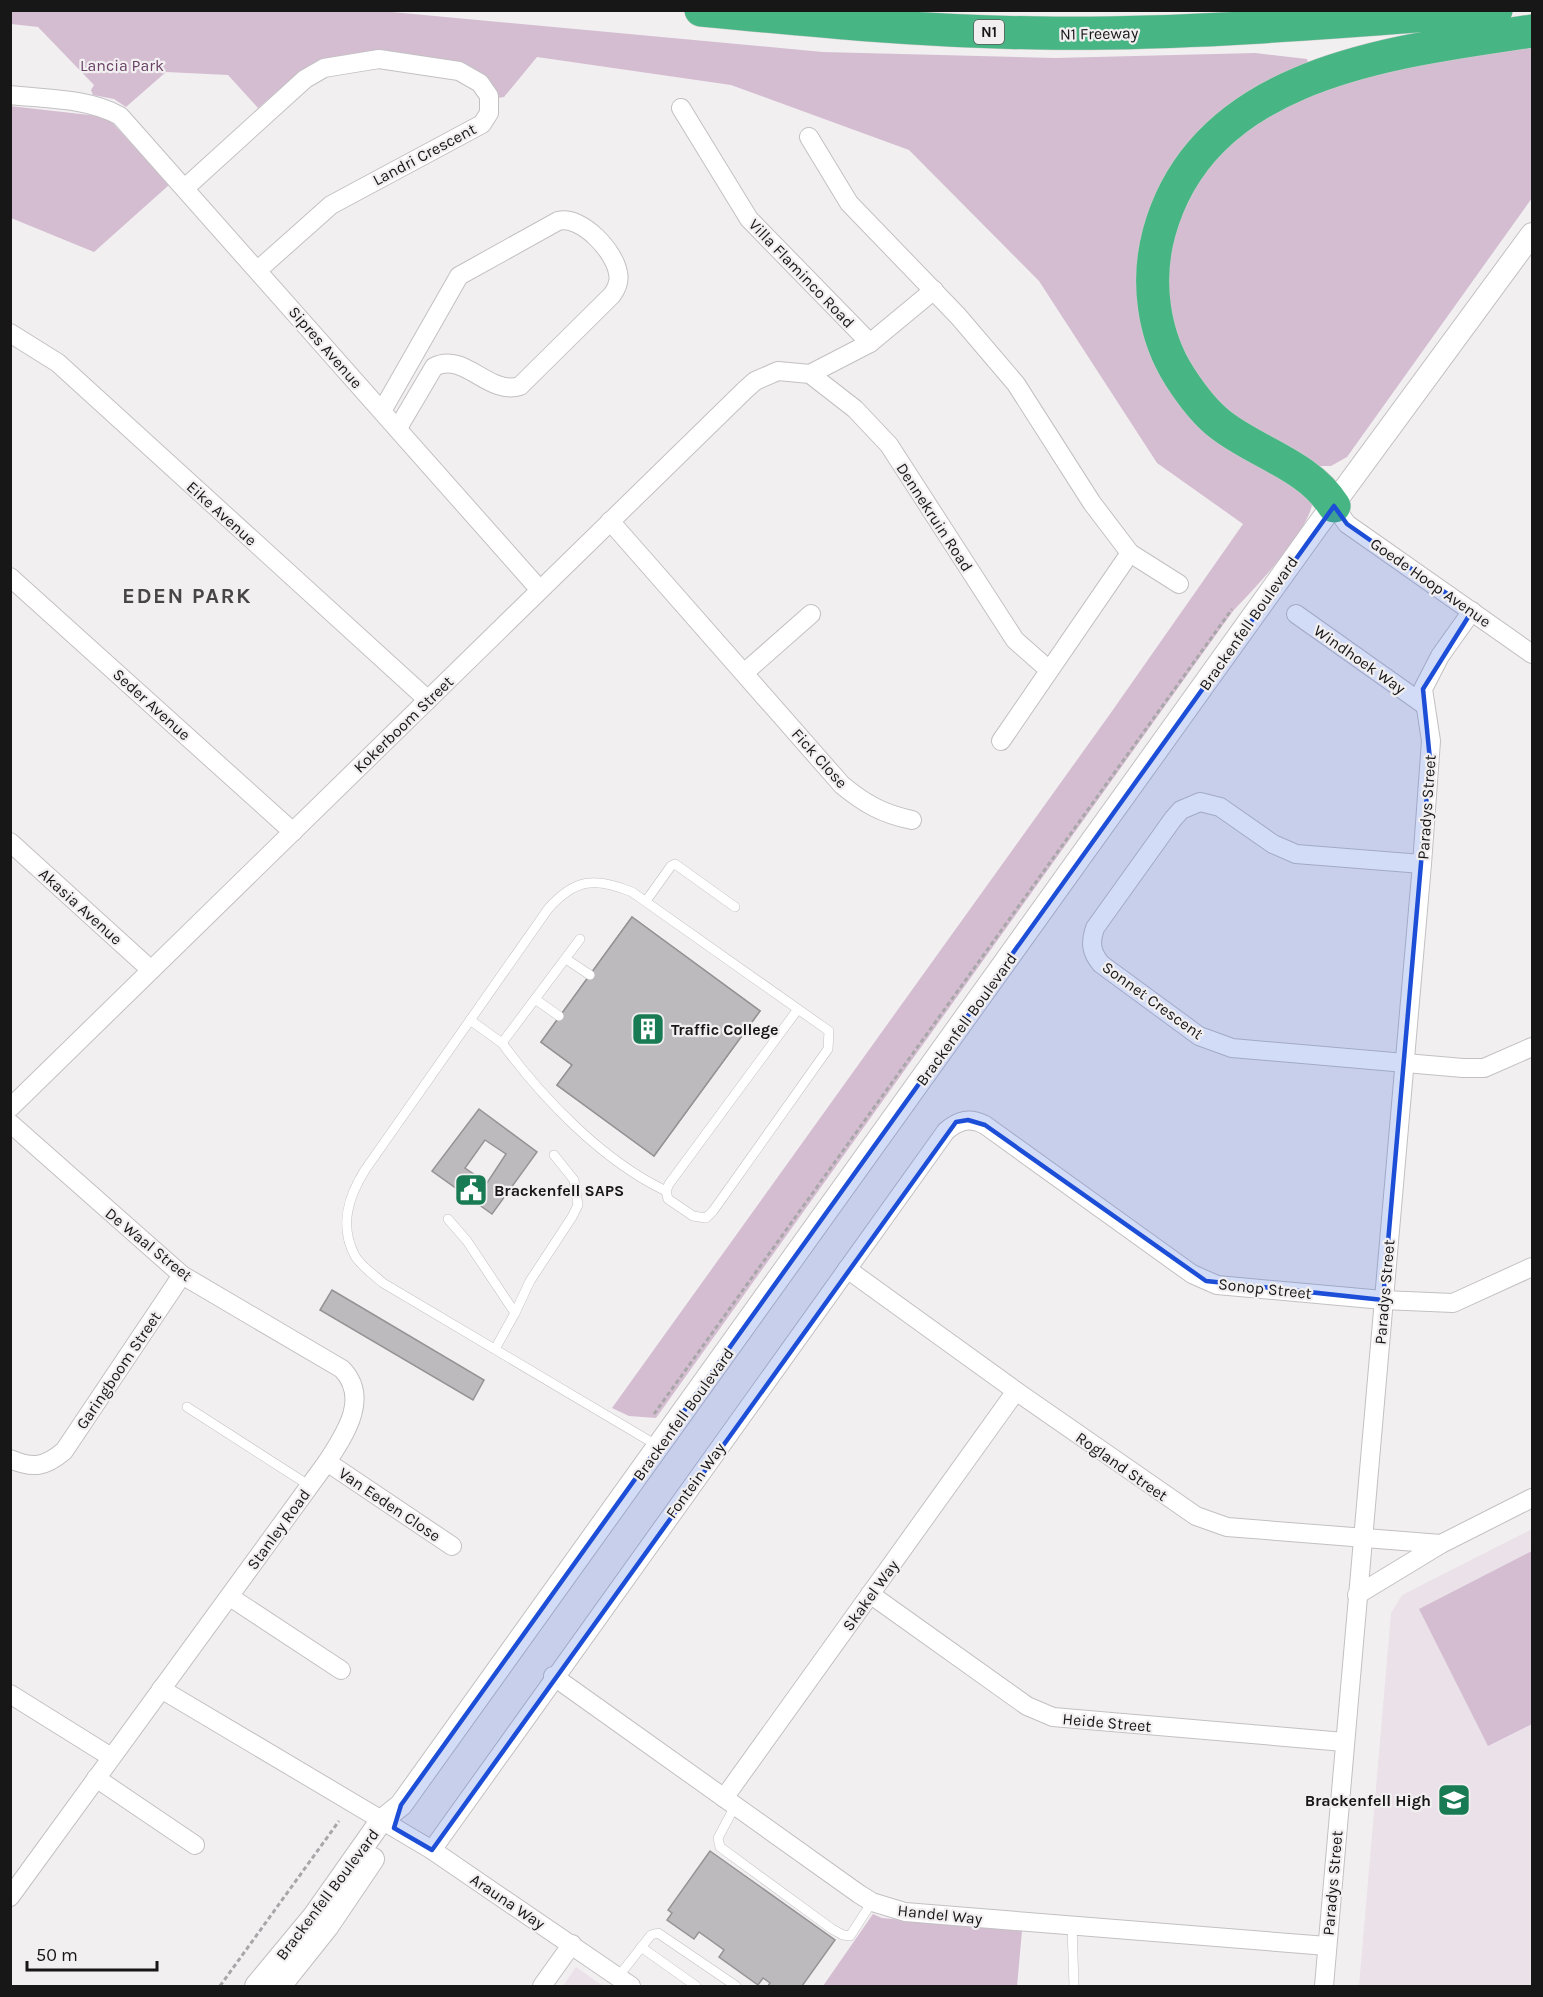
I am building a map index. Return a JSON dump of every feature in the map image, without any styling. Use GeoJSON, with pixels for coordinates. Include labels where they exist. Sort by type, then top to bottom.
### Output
{"type":"FeatureCollection","features":[{"type":"Feature","properties":{"kind":"highway","name":"N1 Freeway"},"geometry":{"type":"LineString","coordinates":[[701,10],[851,24],[1043,33],[1133,33],[1496,10]]}},
{"type":"Feature","properties":{"kind":"highway"},"geometry":{"type":"LineString","coordinates":[[1334,506],[1318,485],[1219,424],[1197,401],[1179,375],[1157,325],[1153,300],[1154,250],[1170,200],[1181,179],[1210,143],[1232,124],[1292,87],[1348,64],[1381,55],[1533,31]]}},
{"type":"Feature","properties":{"kind":"street","name":"Landri Crescent"},"geometry":{"type":"LineString","coordinates":[[185,188],[305,79],[324,69],[379,59],[459,71],[480,82],[489,96],[490,105],[482,124],[331,205],[258,270]]}},
{"type":"Feature","properties":{"kind":"street","name":"Sipres Avenue"},"geometry":{"type":"LineString","coordinates":[[10,95],[108,109],[132,127],[540,590]]}},
{"type":"Feature","properties":{"kind":"street","name":"Villa Flaminco Road"},"geometry":{"type":"LineString","coordinates":[[681,108],[749,219],[870,343]]}},
{"type":"Feature","properties":{"kind":"street"},"geometry":{"type":"LineString","coordinates":[[809,137],[849,203],[977,337],[1026,398],[1092,503],[1130,553],[1179,584]]}},
{"type":"Feature","properties":{"kind":"street"},"geometry":{"type":"LineString","coordinates":[[382,411],[459,276],[558,221],[575,220],[591,232],[616,264],[618,280],[612,295],[520,386],[503,388],[453,362],[443,362],[434,367],[398,428]]}},
{"type":"Feature","properties":{"kind":"street","name":"Brackenfell Boulevard"},"geometry":{"type":"LineString","coordinates":[[280,1986],[327,1927],[401,1805],[1334,506],[1533,234]]}},
{"type":"Feature","properties":{"kind":"street","name":"Villa Flaminco Road"},"geometry":{"type":"LineString","coordinates":[[810,374],[870,343],[934,290]]}},
{"type":"Feature","properties":{"kind":"street","name":"Eike Avenue"},"geometry":{"type":"LineString","coordinates":[[10,333],[58,363],[428,700]]}},
{"type":"Feature","properties":{"kind":"street","name":"Kokerboom Street"},"geometry":{"type":"LineString","coordinates":[[10,1108],[755,381],[778,371],[810,374]]}},
{"type":"Feature","properties":{"kind":"street","name":"Dennekruin Road"},"geometry":{"type":"LineString","coordinates":[[810,374],[877,430],[1015,640],[1049,670]]}},
{"type":"Feature","properties":{"kind":"street","name":"Goede Hoop Avenue"},"geometry":{"type":"LineString","coordinates":[[1334,506],[1347,524],[1533,654]]}},
{"type":"Feature","properties":{"kind":"street","name":"Fick Close"},"geometry":{"type":"LineString","coordinates":[[610,521],[843,785],[864,803],[882,812],[912,820]]}},
{"type":"Feature","properties":{"kind":"street"},"geometry":{"type":"LineString","coordinates":[[1001,741],[1130,553]]}},
{"type":"Feature","properties":{"kind":"street","name":"Seder Avenue"},"geometry":{"type":"LineString","coordinates":[[10,577],[293,832]]}},
{"type":"Feature","properties":{"kind":"street","name":"Paradys Street"},"geometry":{"type":"LineString","coordinates":[[1324,1986],[1422,864],[1431,741],[1423,704],[1423,688],[1440,656],[1472,612]]}},
{"type":"Feature","properties":{"kind":"street"},"geometry":{"type":"LineString","coordinates":[[744,673],[811,614]]}},
{"type":"Feature","properties":{"kind":"street","name":"Windhoek Way"},"geometry":{"type":"LineString","coordinates":[[1296,614],[1423,704]]}},
{"type":"Feature","properties":{"kind":"street","name":"Sonnet Crescent"},"geometry":{"type":"LineString","coordinates":[[1422,864],[1296,854],[1273,844],[1220,807],[1208,802],[1192,803],[1173,819],[1095,928],[1091,946],[1093,954],[1101,964],[1200,1036],[1216,1044],[1257,1051],[1463,1068],[1484,1068],[1533,1047]]}},
{"type":"Feature","properties":{"kind":"street","name":"Akasia Avenue"},"geometry":{"type":"LineString","coordinates":[[10,842],[152,970]]}},
{"type":"Feature","properties":{"kind":"street","name":"Sonop Street"},"geometry":{"type":"LineString","coordinates":[[968,1119],[977,1120],[993,1130],[1192,1274],[1206,1281],[1231,1287],[1383,1300],[1453,1303],[1533,1267]]}},
{"type":"Feature","properties":{"kind":"street","name":"Fontein Way"},"geometry":{"type":"LineString","coordinates":[[432,1850],[554,1676],[946,1131],[956,1122],[968,1119]]}},
{"type":"Feature","properties":{"kind":"street","name":"De Waal Street"},"geometry":{"type":"LineString","coordinates":[[10,1123],[182,1275],[333,1363]]}},
{"type":"Feature","properties":{"kind":"street","name":"Rogland Street"},"geometry":{"type":"LineString","coordinates":[[848,1269],[1176,1505],[1212,1523],[1227,1527],[1442,1544]]}},
{"type":"Feature","properties":{"kind":"street","name":"Garingboom Street"},"geometry":{"type":"LineString","coordinates":[[10,1459],[26,1466],[39,1466],[50,1462],[64,1451],[182,1275]]}},
{"type":"Feature","properties":{"kind":"street","name":"Stanley Road"},"geometry":{"type":"LineString","coordinates":[[10,1897],[327,1462],[351,1422],[355,1404],[351,1382],[333,1363]]}},
{"type":"Feature","properties":{"kind":"street","name":"Skakel Way"},"geometry":{"type":"LineString","coordinates":[[730,1802],[870,1594],[1016,1391]]}},
{"type":"Feature","properties":{"kind":"street","name":"Van Eeden Close"},"geometry":{"type":"LineString","coordinates":[[327,1462],[452,1546]]}},
{"type":"Feature","properties":{"kind":"street"},"geometry":{"type":"LineString","coordinates":[[1357,1595],[1442,1544],[1533,1498]]}},
{"type":"Feature","properties":{"kind":"street","name":"Heide Street"},"geometry":{"type":"LineString","coordinates":[[870,1594],[1027,1706],[1053,1717],[1344,1742]]}},
{"type":"Feature","properties":{"kind":"street"},"geometry":{"type":"LineString","coordinates":[[230,1597],[341,1670]]}},
{"type":"Feature","properties":{"kind":"street","name":"Handel Way"},"geometry":{"type":"LineString","coordinates":[[554,1676],[872,1902],[905,1912],[1327,1946]]}},
{"type":"Feature","properties":{"kind":"street"},"geometry":{"type":"LineString","coordinates":[[161,1689],[388,1825]]}},
{"type":"Feature","properties":{"kind":"street"},"geometry":{"type":"LineString","coordinates":[[10,1694],[111,1757]]}},
{"type":"Feature","properties":{"kind":"street"},"geometry":{"type":"LineString","coordinates":[[96,1778],[195,1845]]}},
{"type":"Feature","properties":{"kind":"street","name":"Brackenfell Boulevard"},"geometry":{"type":"LineString","coordinates":[[256,1986],[388,1825]]}},
{"type":"Feature","properties":{"kind":"street","name":"Arauna Way"},"geometry":{"type":"LineString","coordinates":[[388,1825],[432,1850],[572,1944],[624,1982]]}},
{"type":"Feature","properties":{"kind":"street"},"geometry":{"type":"LineString","coordinates":[[542,1986],[572,1944]]}},
{"type":"Feature","properties":{"kind":"lane"},"geometry":{"type":"LineString","coordinates":[[646,901],[671,866],[675,864],[735,907]]}},
{"type":"Feature","properties":{"kind":"lane"},"geometry":{"type":"LineString","coordinates":[[470,1020],[502,1043],[563,1114],[640,1179],[666,1191],[672,1203],[700,1219],[705,1218],[713,1210],[828,1049],[829,1031],[646,901],[615,885],[596,882],[581,884],[566,891],[548,909],[470,1020],[355,1185],[346,1213],[356,1257],[383,1283],[660,1447]]}},
{"type":"Feature","properties":{"kind":"lane"},"geometry":{"type":"LineString","coordinates":[[502,1043],[580,939]]}},
{"type":"Feature","properties":{"kind":"lane"},"geometry":{"type":"LineString","coordinates":[[566,959],[590,975]]}},
{"type":"Feature","properties":{"kind":"lane"},"geometry":{"type":"LineString","coordinates":[[535,999],[560,1016]]}},
{"type":"Feature","properties":{"kind":"lane"},"geometry":{"type":"LineString","coordinates":[[666,1191],[798,1010]]}},
{"type":"Feature","properties":{"kind":"lane"},"geometry":{"type":"LineString","coordinates":[[495,1349],[535,1272],[573,1217],[578,1204],[574,1180],[554,1155]]}},
{"type":"Feature","properties":{"kind":"lane"},"geometry":{"type":"LineString","coordinates":[[448,1219],[466,1241],[514,1313]]}},
{"type":"Feature","properties":{"kind":"lane"},"geometry":{"type":"LineString","coordinates":[[187,1407],[309,1486]]}},
{"type":"Feature","properties":{"kind":"lane"},"geometry":{"type":"LineString","coordinates":[[730,1802],[718,1838],[720,1847],[823,1923],[840,1934],[850,1935],[872,1902]]}},
{"type":"Feature","properties":{"kind":"lane"},"geometry":{"type":"LineString","coordinates":[[1072,1926],[1074,1986]]}},
{"type":"Feature","properties":{"kind":"lane"},"geometry":{"type":"LineString","coordinates":[[624,1982],[641,1947],[651,1935],[662,1934],[736,1986]]}},
{"type":"Feature","properties":{"kind":"lane"},"geometry":{"type":"LineString","coordinates":[[641,1947],[696,1986]]}},
{"type":"Feature","properties":{"kind":"path"},"geometry":{"type":"LineString","coordinates":[[220,1986],[263,1930],[339,1821]]}},
{"type":"Feature","properties":{"kind":"highlighted area"},"geometry":{"type":"Polygon","coordinates":[[[1334,506],[1347,524],[1472,611],[1423,689],[1430,760],[1383,1300],[1206,1281],[985,1125],[968,1120],[956,1122],[432,1850],[394,1828],[401,1805],[1334,506]]]}},
{"type":"Feature","properties":{"kind":"shaded area","name":"Brackenfell High"},"geometry":{"type":"Polygon","coordinates":[[[1532,1529],[1532,1986],[1359,1986],[1391,1613],[1402,1595],[1532,1529]]]}},
{"type":"Feature","properties":{"kind":"shaded area"},"geometry":{"type":"Polygon","coordinates":[[[576,1967],[603,1986],[563,1986],[576,1967]]]}},
{"type":"Feature","properties":{"kind":"green space","name":"Lancia Park"},"geometry":{"type":"Polygon","coordinates":[[[370,10],[823,52],[1055,58],[1255,53],[1307,59],[1310,71],[1185,161],[1157,347],[1313,500],[1310,513],[1280,559],[1233,611],[656,1418],[629,1416],[612,1408],[1110,714],[1243,524],[1157,463],[1039,281],[909,150],[731,85],[537,57],[504,97],[498,98],[485,77],[462,63],[368,51],[313,65],[298,73],[258,108],[228,75],[166,72],[126,107],[114,99],[93,95],[91,90],[94,85],[38,27],[11,24],[10,11],[370,10]]]}},
{"type":"Feature","properties":{"kind":"green space"},"geometry":{"type":"Polygon","coordinates":[[[1532,44],[1532,198],[1347,457],[1331,466],[1314,466],[1236,425],[1182,360],[1160,277],[1193,172],[1307,87],[1532,44]]]}},
{"type":"Feature","properties":{"kind":"green space"},"geometry":{"type":"Polygon","coordinates":[[[10,106],[107,117],[169,185],[94,252],[11,218],[10,106]]]}},
{"type":"Feature","properties":{"kind":"green space"},"geometry":{"type":"Polygon","coordinates":[[[1532,1551],[1532,1724],[1488,1746],[1419,1609],[1532,1551]]]}},
{"type":"Feature","properties":{"kind":"green space"},"geometry":{"type":"Polygon","coordinates":[[[873,1914],[882,1918],[1022,1931],[1017,1986],[823,1986],[873,1914]]]}},
{"type":"Feature","properties":{"kind":"building","name":"Traffic College"},"geometry":{"type":"Polygon","coordinates":[[[632,917],[760,1011],[654,1156],[557,1085],[572,1065],[541,1042],[632,917]],[[630,978],[575,1054],[640,1102],[699,1022],[653,988],[650,993],[630,978]]]}},
{"type":"Feature","properties":{"kind":"building","name":"Traffic College"},"geometry":{"type":"Polygon","coordinates":[[[632,917],[760,1011],[654,1156],[557,1085],[572,1065],[541,1042],[632,917]]]}},
{"type":"Feature","properties":{"kind":"building"},"geometry":{"type":"Polygon","coordinates":[[[479,1109],[537,1152],[492,1214],[432,1171],[479,1109]],[[485,1140],[465,1168],[487,1183],[506,1154],[485,1140]]]}},
{"type":"Feature","properties":{"kind":"building"},"geometry":{"type":"Polygon","coordinates":[[[332,1290],[484,1380],[473,1400],[320,1310],[332,1290]]]}},
{"type":"Feature","properties":{"kind":"building"},"geometry":{"type":"Polygon","coordinates":[[[710,1851],[835,1940],[802,1986],[768,1986],[770,1983],[763,1978],[758,1985],[719,1957],[724,1950],[699,1932],[694,1939],[667,1920],[672,1913],[668,1910],[710,1851]]]}},
{"type":"Feature","properties":{"kind":"place","name":"Traffic College"},"geometry":{"type":"Point","coordinates":[648,1029]}},
{"type":"Feature","properties":{"kind":"place","name":"Brackenfell SAPS"},"geometry":{"type":"Point","coordinates":[471,1190]}},
{"type":"Feature","properties":{"kind":"place","name":"Brackenfell High"},"geometry":{"type":"Point","coordinates":[1454,1800]}},
{"type":"Feature","properties":{"kind":"district","name":"EDEN PARK"},"geometry":{"type":"Point","coordinates":[187,595]}}]}
